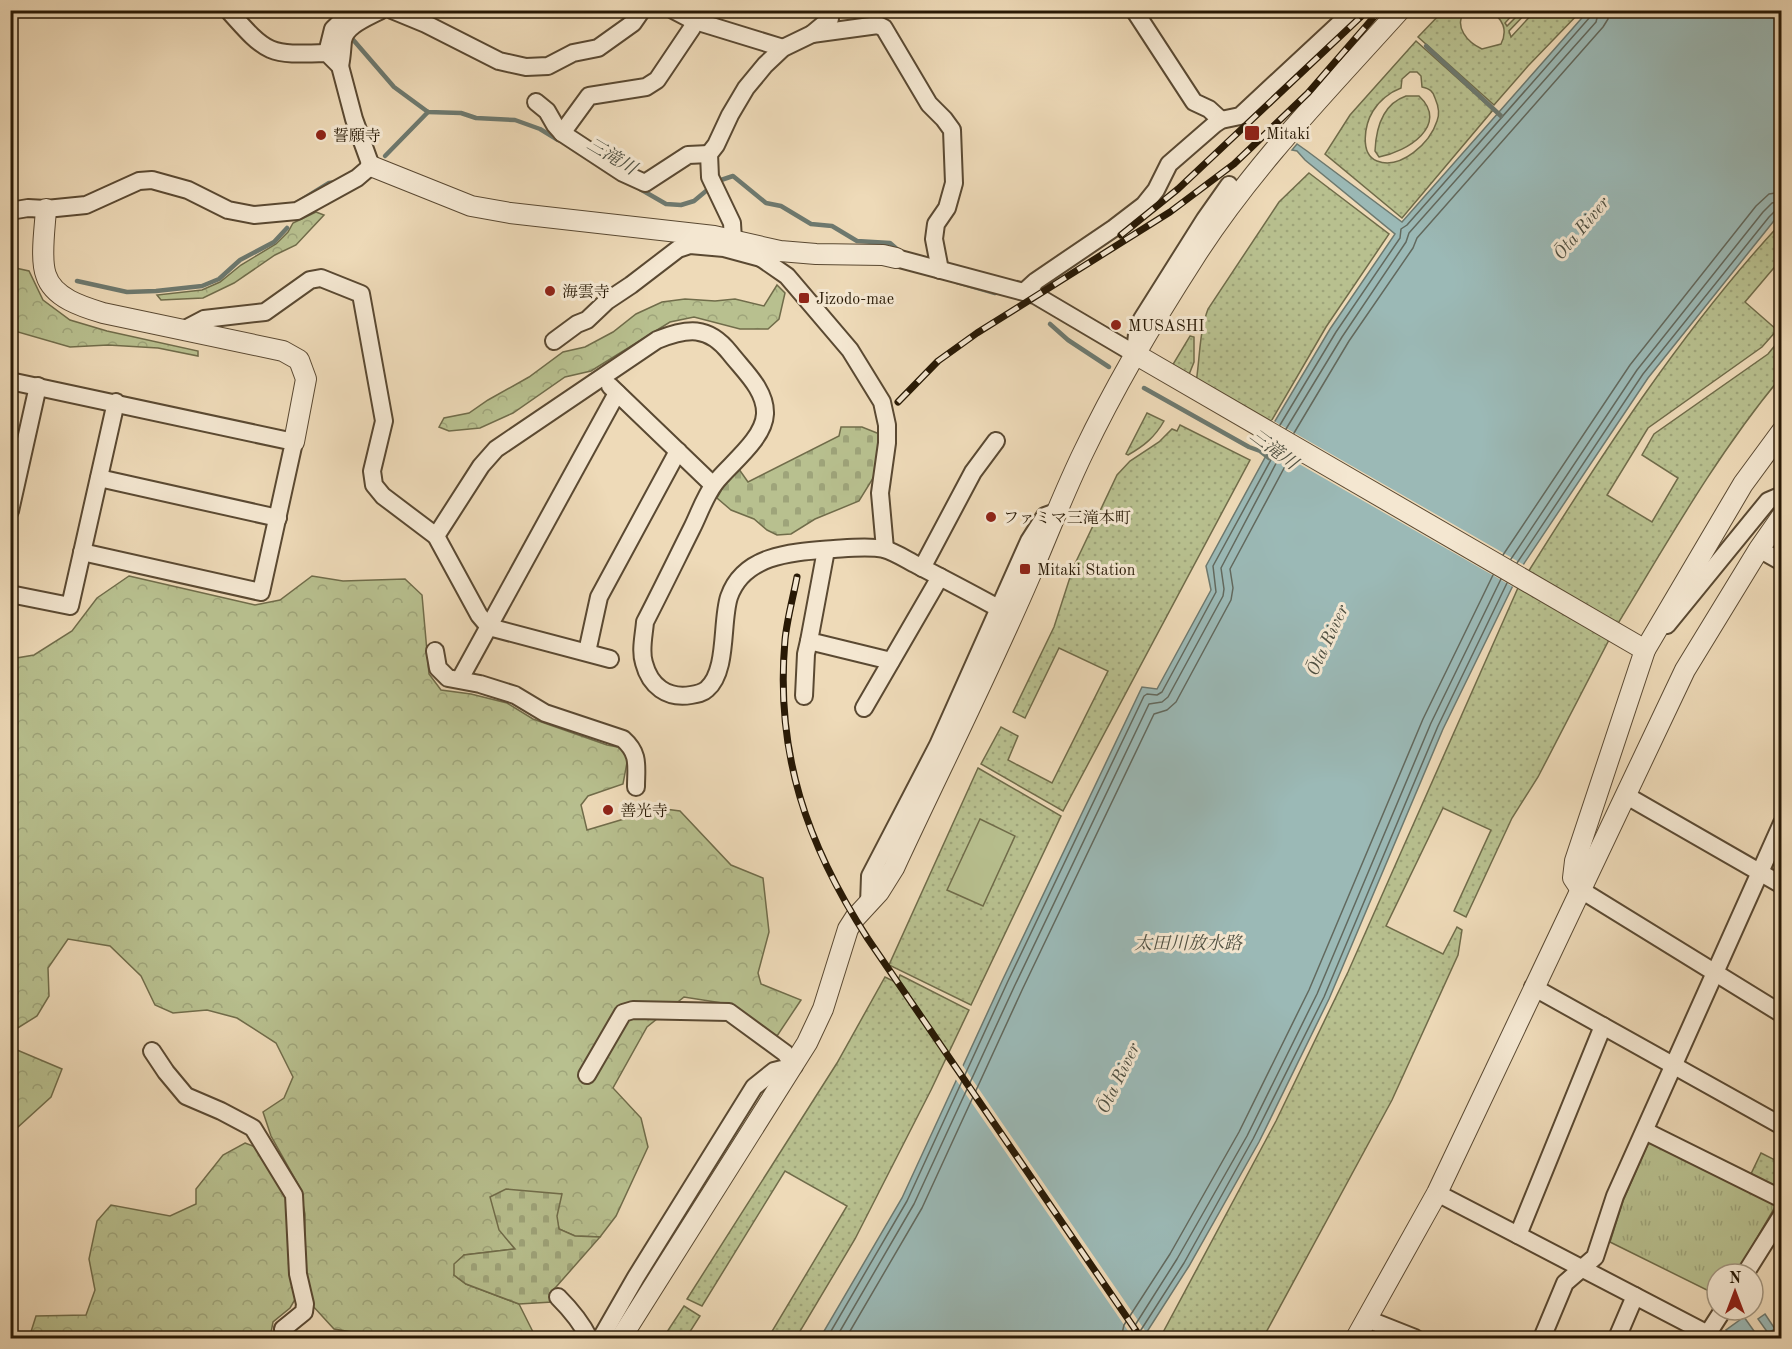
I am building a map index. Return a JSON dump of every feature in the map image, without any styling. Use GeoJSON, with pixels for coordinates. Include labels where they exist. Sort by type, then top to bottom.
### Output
{"type":"FeatureCollection","features":[{"type":"Feature","properties":{"kind":"street"},"geometry":{"type":"LineString","coordinates":[[228,10],[256,42],[269,50],[289,54],[327,53],[340,66]]}},
{"type":"Feature","properties":{"kind":"street"},"geometry":{"type":"LineString","coordinates":[[327,53],[333,29],[353,10]]}},
{"type":"Feature","properties":{"kind":"street"},"geometry":{"type":"LineString","coordinates":[[381,10],[350,28],[343,39],[344,49],[340,66],[354,119],[371,166],[471,206],[510,213],[733,240],[762,253],[787,276],[850,350],[882,402],[887,426],[880,493],[885,549]]}},
{"type":"Feature","properties":{"kind":"street"},"geometry":{"type":"LineString","coordinates":[[392,10],[426,24],[499,61],[526,67],[548,66],[573,53],[598,48],[633,23],[642,10]]}},
{"type":"Feature","properties":{"kind":"street"},"geometry":{"type":"LineString","coordinates":[[673,10],[693,15],[783,48]]}},
{"type":"Feature","properties":{"kind":"street"},"geometry":{"type":"LineString","coordinates":[[733,240],[732,223],[710,177],[709,154],[746,88],[783,48],[812,34],[830,19],[830,10]]}},
{"type":"Feature","properties":{"kind":"street"},"geometry":{"type":"LineString","coordinates":[[1134,10],[1194,102],[1209,109],[1221,120]]}},
{"type":"Feature","properties":{"kind":"street"},"geometry":{"type":"LineString","coordinates":[[1026,291],[1036,280],[1144,205],[1156,190],[1169,164],[1221,120],[1240,116],[1354,10]]}},
{"type":"Feature","properties":{"kind":"street"},"geometry":{"type":"LineString","coordinates":[[969,691],[1030,576],[1085,449],[1142,358],[1195,256],[1255,173],[1280,143],[1400,10]]}},
{"type":"Feature","properties":{"kind":"street"},"geometry":{"type":"LineString","coordinates":[[562,133],[589,96],[646,87],[657,80],[692,28],[693,15]]}},
{"type":"Feature","properties":{"kind":"street"},"geometry":{"type":"LineString","coordinates":[[812,34],[878,24],[884,28],[929,104],[952,130],[954,183],[947,208],[936,224],[934,239],[940,270]]}},
{"type":"Feature","properties":{"kind":"street"},"geometry":{"type":"LineString","coordinates":[[536,102],[547,111],[562,133],[624,173],[645,183],[688,155],[709,154]]}},
{"type":"Feature","properties":{"kind":"street"},"geometry":{"type":"LineString","coordinates":[[10,211],[86,205],[139,181],[152,180],[188,190],[228,210],[254,215],[297,211],[357,178],[371,166]]}},
{"type":"Feature","properties":{"kind":"street"},"geometry":{"type":"LineString","coordinates":[[1142,358],[1137,334],[1142,319],[1229,185]]}},
{"type":"Feature","properties":{"kind":"street"},"geometry":{"type":"LineString","coordinates":[[46,209],[45,275],[53,287],[74,303],[183,330],[283,351],[299,360],[306,379],[261,592],[82,552]]}},
{"type":"Feature","properties":{"kind":"street"},"geometry":{"type":"LineString","coordinates":[[554,341],[577,324],[587,320],[607,300],[631,285],[678,249],[690,245],[762,253],[877,255],[1026,291],[1639,647]]}},
{"type":"Feature","properties":{"kind":"street"},"geometry":{"type":"LineString","coordinates":[[183,330],[204,319],[265,312],[310,280],[321,278],[361,294],[384,421],[372,471],[374,484],[383,496],[436,536],[479,615],[489,627],[610,659]]}},
{"type":"Feature","properties":{"kind":"street"},"geometry":{"type":"LineString","coordinates":[[436,536],[481,466],[496,449],[657,340],[678,332],[711,334],[722,343],[762,394],[765,411],[764,423],[758,434],[713,485],[645,622],[643,662],[651,681],[664,693],[680,697],[705,691],[711,686],[718,673],[729,597],[739,580],[755,565],[792,552],[885,549],[998,608]]}},
{"type":"Feature","properties":{"kind":"street"},"geometry":{"type":"LineString","coordinates":[[601,377],[713,485]]}},
{"type":"Feature","properties":{"kind":"street"},"geometry":{"type":"LineString","coordinates":[[10,381],[294,442]]}},
{"type":"Feature","properties":{"kind":"street"},"geometry":{"type":"LineString","coordinates":[[10,511],[38,386]]}},
{"type":"Feature","properties":{"kind":"street"},"geometry":{"type":"LineString","coordinates":[[460,679],[617,393]]}},
{"type":"Feature","properties":{"kind":"street"},"geometry":{"type":"LineString","coordinates":[[10,594],[70,606],[116,402]]}},
{"type":"Feature","properties":{"kind":"street"},"geometry":{"type":"LineString","coordinates":[[1782,431],[1743,484],[1639,647],[1575,861],[1573,878],[1581,890],[1782,1014]]}},
{"type":"Feature","properties":{"kind":"street"},"geometry":{"type":"LineString","coordinates":[[922,568],[973,472],[996,441]]}},
{"type":"Feature","properties":{"kind":"street"},"geometry":{"type":"LineString","coordinates":[[586,652],[599,597],[678,451]]}},
{"type":"Feature","properties":{"kind":"street"},"geometry":{"type":"LineString","coordinates":[[99,478],[278,518]]}},
{"type":"Feature","properties":{"kind":"street"},"geometry":{"type":"LineString","coordinates":[[1639,647],[1702,584],[1768,501],[1782,495]]}},
{"type":"Feature","properties":{"kind":"street"},"geometry":{"type":"LineString","coordinates":[[621,1338],[794,1066],[823,1009],[848,929],[879,892],[894,868],[969,691],[998,608],[1029,541],[1045,516],[1056,512]]}},
{"type":"Feature","properties":{"kind":"street"},"geometry":{"type":"LineString","coordinates":[[1356,1338],[1437,1193],[1533,987],[1686,670],[1759,549],[1782,516]]}},
{"type":"Feature","properties":{"kind":"street"},"geometry":{"type":"LineString","coordinates":[[1759,549],[1782,562]]}},
{"type":"Feature","properties":{"kind":"street"},"geometry":{"type":"LineString","coordinates":[[804,696],[806,654],[826,550]]}},
{"type":"Feature","properties":{"kind":"street"},"geometry":{"type":"LineString","coordinates":[[864,708],[940,576]]}},
{"type":"Feature","properties":{"kind":"street"},"geometry":{"type":"LineString","coordinates":[[809,641],[891,661]]}},
{"type":"Feature","properties":{"kind":"street"},"geometry":{"type":"LineString","coordinates":[[435,651],[438,668],[448,678],[460,679],[516,695],[545,713],[623,739],[633,748],[636,757],[636,787]]}},
{"type":"Feature","properties":{"kind":"street"},"geometry":{"type":"LineString","coordinates":[[1627,796],[1782,885]]}},
{"type":"Feature","properties":{"kind":"street"},"geometry":{"type":"LineString","coordinates":[[1542,1338],[1565,1283],[1595,1257],[1615,1196],[1782,823]]}},
{"type":"Feature","properties":{"kind":"street"},"geometry":{"type":"LineString","coordinates":[[1533,987],[1782,1126]]}},
{"type":"Feature","properties":{"kind":"street"},"geometry":{"type":"LineString","coordinates":[[587,1075],[624,1013],[633,1010],[729,1012],[785,1053],[794,1066]]}},
{"type":"Feature","properties":{"kind":"street"},"geometry":{"type":"LineString","coordinates":[[1518,1235],[1603,1026]]}},
{"type":"Feature","properties":{"kind":"street"},"geometry":{"type":"LineString","coordinates":[[152,1051],[186,1096],[222,1111],[253,1128],[294,1195],[298,1274],[305,1304],[304,1312],[283,1329],[285,1338]]}},
{"type":"Feature","properties":{"kind":"street"},"geometry":{"type":"LineString","coordinates":[[601,1338],[636,1277],[754,1087],[774,1071],[794,1066]]}},
{"type":"Feature","properties":{"kind":"street"},"geometry":{"type":"LineString","coordinates":[[1645,1131],[1782,1199]]}},
{"type":"Feature","properties":{"kind":"street"},"geometry":{"type":"LineString","coordinates":[[1437,1193],[1635,1296],[1708,1337],[1716,1322]]}},
{"type":"Feature","properties":{"kind":"street"},"geometry":{"type":"LineString","coordinates":[[1753,1262],[1782,1215]]}},
{"type":"Feature","properties":{"kind":"street"},"geometry":{"type":"LineString","coordinates":[[595,1338],[636,1277]]}},
{"type":"Feature","properties":{"kind":"street"},"geometry":{"type":"LineString","coordinates":[[1617,1338],[1635,1296]]}},
{"type":"Feature","properties":{"kind":"street"},"geometry":{"type":"LineString","coordinates":[[558,1297],[584,1327],[588,1338]]}},
{"type":"Feature","properties":{"kind":"street"},"geometry":{"type":"LineString","coordinates":[[1367,1319],[1415,1338]]}},
{"type":"Feature","properties":{"kind":"green space"},"geometry":{"type":"Polygon","coordinates":[[[1443,11],[1464,11],[1461,17],[1461,28],[1471,42],[1482,49],[1501,44],[1504,34],[1501,21],[1489,11],[1503,11],[1499,15],[1501,17],[1508,11],[1516,11],[1505,23],[1507,26],[1522,11],[1528,11],[1509,31],[1511,37],[1535,11],[1581,11],[1494,105],[1418,37],[1443,11]]]}},
{"type":"Feature","properties":{"kind":"green space"},"geometry":{"type":"Polygon","coordinates":[[[1416,41],[1493,110],[1402,218],[1325,154],[1350,115],[1416,41]],[[1410,72],[1402,79],[1401,88],[1382,100],[1370,117],[1365,138],[1366,146],[1371,157],[1377,161],[1396,162],[1413,153],[1428,138],[1437,121],[1438,110],[1434,96],[1432,92],[1422,87],[1421,76],[1417,72],[1410,72]]]}},
{"type":"Feature","properties":{"kind":"green space"},"geometry":{"type":"Polygon","coordinates":[[[1406,96],[1419,96],[1427,107],[1430,117],[1427,127],[1412,143],[1379,157],[1375,151],[1382,118],[1392,105],[1406,96]]]}},
{"type":"Feature","properties":{"kind":"green space"},"geometry":{"type":"Polygon","coordinates":[[[1309,173],[1389,234],[1326,327],[1262,437],[1196,383],[1203,327],[1208,309],[1279,202],[1309,173]]]}},
{"type":"Feature","properties":{"kind":"green space"},"geometry":{"type":"Polygon","coordinates":[[[316,212],[324,215],[296,245],[275,255],[234,283],[203,298],[161,300],[157,295],[202,290],[220,282],[241,265],[276,244],[293,223],[316,212]]]}},
{"type":"Feature","properties":{"kind":"green space"},"geometry":{"type":"Polygon","coordinates":[[[1781,223],[1781,265],[1778,263],[1745,302],[1777,330],[1762,347],[1648,428],[1607,495],[1652,522],[1678,478],[1642,455],[1654,434],[1768,354],[1781,338],[1781,377],[1714,468],[1614,630],[1525,577],[1645,394],[1710,306],[1781,223]]]}},
{"type":"Feature","properties":{"kind":"green space"},"geometry":{"type":"Polygon","coordinates":[[[11,267],[29,271],[43,300],[70,320],[107,331],[198,351],[198,356],[158,348],[108,345],[70,347],[11,330],[11,267]]]}},
{"type":"Feature","properties":{"kind":"green space"},"geometry":{"type":"Polygon","coordinates":[[[777,285],[785,293],[779,319],[768,329],[740,329],[694,317],[670,322],[591,371],[565,377],[513,413],[480,428],[449,431],[439,427],[444,418],[469,413],[529,377],[563,352],[585,347],[613,332],[636,314],[662,302],[685,299],[715,301],[735,299],[764,306],[777,285]]]}},
{"type":"Feature","properties":{"kind":"green space"},"geometry":{"type":"Polygon","coordinates":[[[1190,336],[1194,337],[1194,362],[1184,387],[1166,376],[1190,336]]]}},
{"type":"Feature","properties":{"kind":"green space"},"geometry":{"type":"Polygon","coordinates":[[[1147,413],[1164,421],[1149,441],[1128,455],[1126,454],[1147,413]]]}},
{"type":"Feature","properties":{"kind":"green space"},"geometry":{"type":"Polygon","coordinates":[[[1180,425],[1250,460],[1063,811],[981,764],[1001,727],[1018,736],[1008,760],[1052,783],[1108,671],[1059,648],[1025,718],[1013,712],[1054,627],[1073,568],[1117,475],[1130,461],[1159,442],[1172,429],[1177,431],[1180,425]]]}},
{"type":"Feature","properties":{"kind":"green space"},"geometry":{"type":"Polygon","coordinates":[[[841,427],[862,427],[882,435],[875,475],[859,501],[815,519],[791,534],[777,535],[754,519],[731,510],[717,498],[736,465],[748,482],[839,436],[841,427]]]}},
{"type":"Feature","properties":{"kind":"green space"},"geometry":{"type":"Polygon","coordinates":[[[129,576],[255,605],[280,600],[312,576],[343,581],[405,579],[422,595],[429,674],[441,690],[471,694],[507,703],[533,719],[607,745],[623,748],[628,757],[623,784],[588,796],[581,805],[587,830],[634,816],[650,807],[680,811],[731,865],[763,878],[769,932],[758,973],[761,984],[801,1000],[777,1036],[722,1003],[684,997],[647,1027],[613,1088],[641,1118],[648,1147],[616,1216],[600,1237],[575,1236],[559,1229],[556,1216],[561,1194],[500,1230],[515,1249],[464,1255],[454,1275],[466,1284],[519,1304],[536,1338],[388,1338],[334,1329],[311,1304],[304,1271],[305,1214],[299,1186],[271,1136],[263,1112],[284,1098],[293,1077],[276,1043],[237,1018],[207,1010],[173,1013],[155,1005],[141,976],[110,946],[68,939],[48,968],[49,996],[37,1016],[16,1029],[17,1050],[62,1069],[51,1097],[17,1128],[11,1139],[11,659],[34,655],[72,631],[97,598],[129,576]]]}},
{"type":"Feature","properties":{"kind":"green space"},"geometry":{"type":"Polygon","coordinates":[[[1521,581],[1612,634],[1538,777],[1512,818],[1466,917],[1454,911],[1491,830],[1443,808],[1386,926],[1443,954],[1457,927],[1462,930],[1458,955],[1392,1100],[1263,1338],[1160,1338],[1276,1121],[1348,972],[1521,581]]]}},
{"type":"Feature","properties":{"kind":"green space"},"geometry":{"type":"Polygon","coordinates":[[[978,768],[1061,816],[971,1005],[889,965],[978,768]]]}},
{"type":"Feature","properties":{"kind":"green space"},"geometry":{"type":"Polygon","coordinates":[[[980,819],[1015,836],[983,906],[947,890],[980,819]]]}},
{"type":"Feature","properties":{"kind":"green space"},"geometry":{"type":"Polygon","coordinates":[[[900,975],[969,1010],[855,1239],[796,1338],[768,1338],[847,1206],[785,1171],[702,1306],[687,1299],[837,1063],[885,977],[897,983],[900,975]]]}},
{"type":"Feature","properties":{"kind":"green space"},"geometry":{"type":"Polygon","coordinates":[[[1657,1141],[1775,1200],[1775,1207],[1743,1262],[1705,1262],[1705,1289],[1610,1242],[1623,1201],[1648,1144],[1657,1141]]]}},
{"type":"Feature","properties":{"kind":"green space"},"geometry":{"type":"Polygon","coordinates":[[[245,1143],[263,1150],[286,1191],[297,1296],[290,1308],[273,1322],[270,1338],[29,1338],[36,1316],[86,1315],[95,1290],[89,1259],[97,1221],[111,1205],[170,1216],[196,1204],[196,1189],[223,1155],[245,1143]]]}},
{"type":"Feature","properties":{"kind":"green space"},"geometry":{"type":"Polygon","coordinates":[[[1761,1153],[1781,1163],[1781,1191],[1750,1176],[1761,1153]]]}},
{"type":"Feature","properties":{"kind":"green space"},"geometry":{"type":"Polygon","coordinates":[[[506,1189],[562,1194],[557,1216],[559,1229],[575,1236],[600,1237],[549,1295],[552,1302],[519,1304],[466,1284],[454,1275],[454,1264],[464,1255],[515,1249],[499,1230],[490,1197],[506,1189]]]}},
{"type":"Feature","properties":{"kind":"green space"},"geometry":{"type":"Polygon","coordinates":[[[684,1306],[700,1316],[686,1338],[663,1338],[684,1306]]]}},
{"type":"Feature","properties":{"kind":"water","name":"太田川放水路"},"geometry":{"type":"Polygon","coordinates":[[[1588,11],[1781,11],[1781,212],[1648,378],[1523,565],[1443,729],[1329,999],[1259,1142],[1189,1266],[1143,1338],[820,1338],[902,1198],[1142,687],[1157,689],[1211,590],[1206,566],[1268,452],[1272,426],[1330,329],[1395,234],[1297,151],[1292,150],[1297,144],[1402,222],[1588,11]]]}},
{"type":"Feature","properties":{"kind":"water"},"geometry":{"type":"Polygon","coordinates":[[[1765,1314],[1775,1329],[1768,1333],[1760,1322],[1765,1322],[1765,1314]]]}},
{"type":"Feature","properties":{"kind":"water"},"geometry":{"type":"Polygon","coordinates":[[[1737,1322],[1748,1322],[1759,1338],[1733,1338],[1726,1330],[1737,1322]]]}},
{"type":"Feature","properties":{"kind":"pier"},"geometry":{"type":"Polygon","coordinates":[[[1272,420],[1526,566],[1515,588],[1266,445],[1272,420]]]}},
{"type":"Feature","properties":{"kind":"pier"},"geometry":{"type":"Polygon","coordinates":[[[961,1063],[1148,1335],[1146,1338],[1133,1338],[954,1077],[961,1063]]]}},
{"type":"Feature","properties":{"kind":"waterway","name":"三滝川"},"geometry":{"type":"LineString","coordinates":[[327,10],[338,22]]}},
{"type":"Feature","properties":{"kind":"waterway","name":"三滝川"},"geometry":{"type":"LineString","coordinates":[[349,35],[394,87],[428,112],[461,113],[476,118],[515,120],[540,129],[558,140]]}},
{"type":"Feature","properties":{"kind":"waterway"},"geometry":{"type":"LineString","coordinates":[[1426,46],[1501,116]]}},
{"type":"Feature","properties":{"kind":"waterway"},"geometry":{"type":"LineString","coordinates":[[385,156],[428,112]]}},
{"type":"Feature","properties":{"kind":"waterway","name":"三滝川"},"geometry":{"type":"LineString","coordinates":[[640,189],[666,204],[681,205],[694,201],[718,181],[733,176],[766,203],[781,206],[811,224],[832,226],[857,241],[890,243],[898,250]]}},
{"type":"Feature","properties":{"kind":"waterway"},"geometry":{"type":"LineString","coordinates":[[295,204],[329,183],[337,182]]}},
{"type":"Feature","properties":{"kind":"waterway"},"geometry":{"type":"LineString","coordinates":[[77,281],[127,292],[202,286],[219,279],[240,260],[274,242],[287,228]]}},
{"type":"Feature","properties":{"kind":"waterway","name":"三滝川"},"geometry":{"type":"LineString","coordinates":[[957,282],[995,293]]}},
{"type":"Feature","properties":{"kind":"waterway","name":"三滝川"},"geometry":{"type":"LineString","coordinates":[[1050,324],[1068,340],[1109,367]]}},
{"type":"Feature","properties":{"kind":"waterway","name":"三滝川"},"geometry":{"type":"LineString","coordinates":[[1144,388],[1269,458]]}},
{"type":"Feature","properties":{"kind":"railway"},"geometry":{"type":"LineString","coordinates":[[1121,235],[1178,189],[1368,10]]}},
{"type":"Feature","properties":{"kind":"railway"},"geometry":{"type":"LineString","coordinates":[[898,402],[938,361],[977,333],[1170,212],[1234,164],[1308,93],[1380,10]]}},
{"type":"Feature","properties":{"kind":"railway"},"geometry":{"type":"LineString","coordinates":[[797,577],[785,640],[783,681],[785,721],[800,797],[812,833],[828,869],[868,939],[1141,1338]]}},
{"type":"Feature","properties":{"kind":"place","name":"Mitaki"},"geometry":{"type":"Point","coordinates":[1252,133]}},
{"type":"Feature","properties":{"kind":"place","name":"誓願寺"},"geometry":{"type":"Point","coordinates":[321,135]}},
{"type":"Feature","properties":{"kind":"place","name":"海雲寺"},"geometry":{"type":"Point","coordinates":[550,291]}},
{"type":"Feature","properties":{"kind":"place","name":"Jizodo-mae"},"geometry":{"type":"Point","coordinates":[804,298]}},
{"type":"Feature","properties":{"kind":"place","name":"MUSASHI"},"geometry":{"type":"Point","coordinates":[1116,325]}},
{"type":"Feature","properties":{"kind":"place","name":"ファミマ三滝本町"},"geometry":{"type":"Point","coordinates":[991,517]}},
{"type":"Feature","properties":{"kind":"place","name":"Mitaki Station"},"geometry":{"type":"Point","coordinates":[1025,569]}},
{"type":"Feature","properties":{"kind":"place","name":"善光寺"},"geometry":{"type":"Point","coordinates":[608,810]}},
{"type":"Feature","properties":{"kind":"water label","name":"Ōta River"},"geometry":{"type":"Point","coordinates":[1581,228]}},
{"type":"Feature","properties":{"kind":"water label","name":"Ōta River"},"geometry":{"type":"Point","coordinates":[1327,640]}},
{"type":"Feature","properties":{"kind":"water label","name":"Ōta River"},"geometry":{"type":"Point","coordinates":[1118,1078]}}]}
